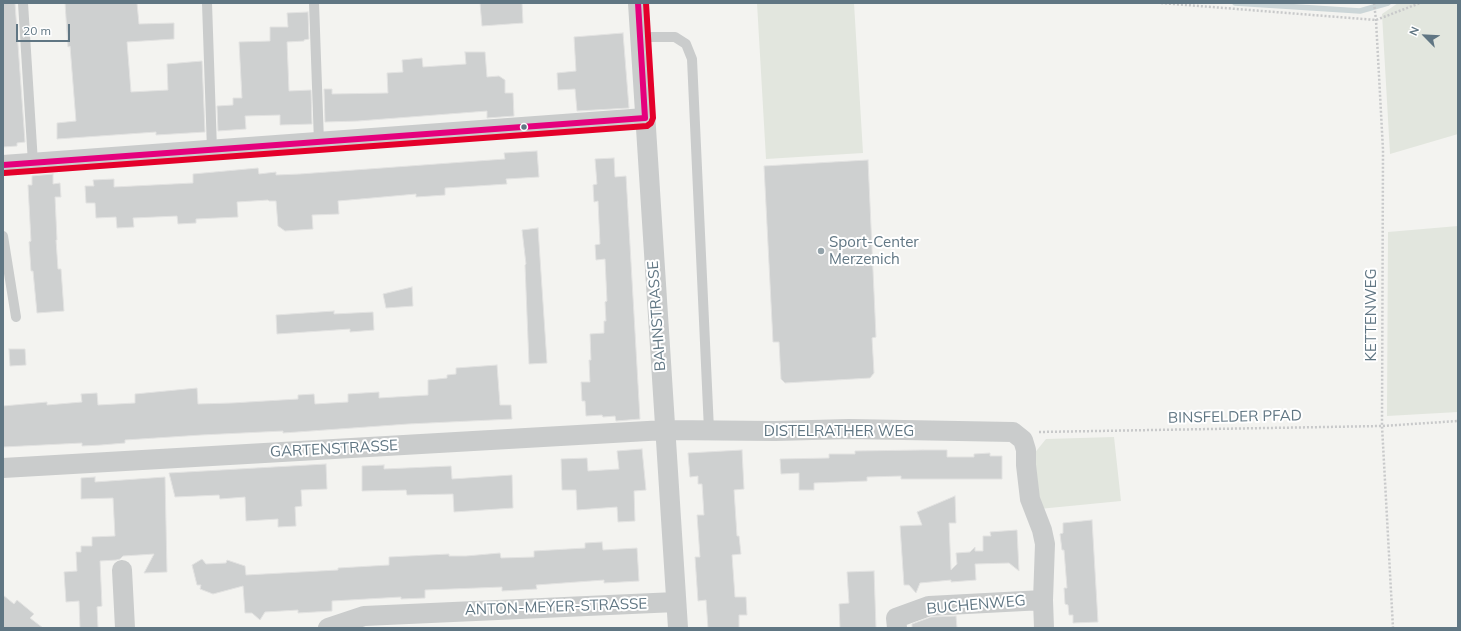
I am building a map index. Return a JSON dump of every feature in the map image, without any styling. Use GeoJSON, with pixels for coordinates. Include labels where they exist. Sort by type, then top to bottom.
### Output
{"type":"FeatureCollection","features":[{"type":"Feature","properties":{"kind":"street","name":"BAHNSTRASSE"},"geometry":{"type":"LineString","coordinates":[[638,3],[664,430],[678,628]]}},
{"type":"Feature","properties":{"kind":"street"},"geometry":{"type":"LineString","coordinates":[[3,165],[645,118]]}},
{"type":"Feature","properties":{"kind":"street","name":"DISTELRATHER WEG"},"geometry":{"type":"LineString","coordinates":[[664,430],[775,431],[849,429],[1013,432]]}},
{"type":"Feature","properties":{"kind":"street","name":"GARTENSTRASSE"},"geometry":{"type":"LineString","coordinates":[[3,468],[664,430]]}},
{"type":"Feature","properties":{"kind":"street"},"geometry":{"type":"LineString","coordinates":[[1013,432],[1023,440],[1026,450],[1026,465],[1030,499],[1042,530],[1045,544],[1043,600],[1044,628]]}},
{"type":"Feature","properties":{"kind":"street"},"geometry":{"type":"LineString","coordinates":[[122,570],[124,628]]}},
{"type":"Feature","properties":{"kind":"street","name":"BUCHENWEG"},"geometry":{"type":"LineString","coordinates":[[897,628],[896,618],[930,606],[1043,600]]}},
{"type":"Feature","properties":{"kind":"street","name":"ANTON-MEYER-STRASSE"},"geometry":{"type":"LineString","coordinates":[[328,628],[364,616],[436,620],[676,602]]}},
{"type":"Feature","properties":{"kind":"lane"},"geometry":{"type":"LineString","coordinates":[[23,3],[33,163]]}},
{"type":"Feature","properties":{"kind":"lane"},"geometry":{"type":"LineString","coordinates":[[207,3],[212,150]]}},
{"type":"Feature","properties":{"kind":"lane"},"geometry":{"type":"LineString","coordinates":[[314,3],[319,142]]}},
{"type":"Feature","properties":{"kind":"lane"},"geometry":{"type":"LineString","coordinates":[[640,38],[675,37],[686,44],[692,59],[709,430]]}},
{"type":"Feature","properties":{"kind":"lane"},"geometry":{"type":"LineString","coordinates":[[3,236],[16,317]]}},
{"type":"Feature","properties":{"kind":"path"},"geometry":{"type":"LineString","coordinates":[[1160,3],[1376,20],[1420,3]]}},
{"type":"Feature","properties":{"kind":"path","name":"KETTENWEG"},"geometry":{"type":"LineString","coordinates":[[1374,3],[1383,150],[1382,426],[1393,628]]}},
{"type":"Feature","properties":{"kind":"path","name":"BINSFELDER PFAD"},"geometry":{"type":"LineString","coordinates":[[1013,432],[1382,426],[1458,421]]}},
{"type":"Feature","properties":{"kind":"shaded area"},"geometry":{"type":"Polygon","coordinates":[[[757,3],[854,3],[863,153],[766,159],[757,3]]]}},
{"type":"Feature","properties":{"kind":"shaded area"},"geometry":{"type":"Polygon","coordinates":[[[1398,3],[1458,3],[1458,134],[1390,154],[1382,14],[1398,3]]]}},
{"type":"Feature","properties":{"kind":"shaded area"},"geometry":{"type":"Polygon","coordinates":[[[1458,226],[1458,412],[1387,416],[1388,232],[1458,226]]]}},
{"type":"Feature","properties":{"kind":"shaded area"},"geometry":{"type":"Polygon","coordinates":[[[1114,437],[1121,501],[1039,509],[1033,455],[1046,439],[1114,437]]]}},
{"type":"Feature","properties":{"kind":"building"},"geometry":{"type":"Polygon","coordinates":[[[3,3],[15,3],[25,142],[17,143],[17,146],[3,147],[3,3]]]}},
{"type":"Feature","properties":{"kind":"building"},"geometry":{"type":"Polygon","coordinates":[[[65,3],[137,3],[139,24],[174,23],[174,39],[127,42],[131,92],[168,90],[167,64],[202,61],[205,132],[156,135],[156,132],[57,139],[57,123],[76,121],[65,3]]]}},
{"type":"Feature","properties":{"kind":"building"},"geometry":{"type":"Polygon","coordinates":[[[480,3],[522,3],[523,23],[482,26],[480,3]]]}},
{"type":"Feature","properties":{"kind":"building"},"geometry":{"type":"Polygon","coordinates":[[[308,12],[309,39],[304,41],[287,42],[289,91],[311,90],[312,124],[280,125],[280,115],[245,116],[246,129],[218,131],[217,106],[233,105],[233,98],[242,98],[239,42],[270,41],[270,27],[288,27],[287,13],[308,12]]]}},
{"type":"Feature","properties":{"kind":"building"},"geometry":{"type":"Polygon","coordinates":[[[623,33],[629,108],[577,111],[575,89],[558,90],[557,73],[576,71],[574,37],[623,33]]]}},
{"type":"Feature","properties":{"kind":"building"},"geometry":{"type":"Polygon","coordinates":[[[465,52],[485,52],[487,77],[499,76],[505,80],[505,93],[513,93],[514,116],[487,118],[487,111],[358,121],[325,122],[324,89],[332,89],[332,94],[388,93],[387,73],[403,72],[402,60],[422,58],[423,67],[466,64],[465,52]]]}},
{"type":"Feature","properties":{"kind":"building"},"geometry":{"type":"Polygon","coordinates":[[[537,151],[539,177],[506,179],[507,184],[445,188],[445,195],[416,197],[416,194],[338,201],[339,214],[312,215],[313,229],[285,231],[278,226],[276,201],[268,200],[237,202],[238,217],[196,219],[196,223],[178,224],[177,216],[133,218],[134,227],[117,228],[116,217],[96,218],[95,203],[86,203],[85,186],[94,186],[93,180],[114,179],[114,187],[193,183],[193,174],[258,168],[259,174],[276,172],[276,175],[300,174],[505,159],[504,153],[537,151]]]}},
{"type":"Feature","properties":{"kind":"building"},"geometry":{"type":"Polygon","coordinates":[[[614,158],[615,177],[626,176],[640,419],[616,421],[615,416],[586,416],[585,401],[582,401],[581,382],[590,382],[590,334],[604,333],[604,321],[606,321],[605,302],[607,301],[605,259],[596,260],[595,245],[600,244],[598,201],[594,202],[593,185],[597,184],[595,159],[614,158]]]}},
{"type":"Feature","properties":{"kind":"building","name":"Sport-Center Merzenich"},"geometry":{"type":"Polygon","coordinates":[[[868,160],[876,337],[872,338],[874,373],[870,378],[785,383],[781,379],[779,342],[773,342],[764,166],[868,160]]]}},
{"type":"Feature","properties":{"kind":"building"},"geometry":{"type":"Polygon","coordinates":[[[53,174],[53,184],[60,183],[61,197],[55,197],[56,240],[58,269],[61,269],[64,311],[37,313],[33,271],[31,271],[28,185],[32,185],[32,176],[53,174]]]}},
{"type":"Feature","properties":{"kind":"building"},"geometry":{"type":"Polygon","coordinates":[[[538,228],[547,363],[529,364],[526,264],[522,230],[538,228]]]}},
{"type":"Feature","properties":{"kind":"building"},"geometry":{"type":"Polygon","coordinates":[[[412,287],[413,306],[386,308],[383,294],[412,287]]]}},
{"type":"Feature","properties":{"kind":"building"},"geometry":{"type":"Polygon","coordinates":[[[334,311],[334,314],[373,312],[374,330],[350,332],[350,329],[277,334],[276,315],[334,311]]]}},
{"type":"Feature","properties":{"kind":"building"},"geometry":{"type":"Polygon","coordinates":[[[9,349],[25,349],[26,365],[10,366],[9,349]]]}},
{"type":"Feature","properties":{"kind":"building"},"geometry":{"type":"Polygon","coordinates":[[[497,365],[500,405],[511,405],[512,419],[408,424],[283,433],[283,431],[201,435],[125,440],[125,443],[101,445],[82,446],[82,443],[3,447],[3,406],[47,402],[47,405],[82,402],[81,394],[97,393],[98,405],[135,403],[135,394],[197,388],[198,404],[298,399],[298,395],[314,394],[315,404],[348,402],[348,394],[379,392],[379,398],[428,395],[428,380],[447,378],[447,375],[456,374],[456,368],[497,365]]]}},
{"type":"Feature","properties":{"kind":"building"},"geometry":{"type":"Polygon","coordinates":[[[642,449],[646,490],[634,491],[635,521],[618,522],[617,507],[577,510],[576,490],[562,490],[561,459],[587,458],[588,471],[619,469],[617,451],[642,449]]]}},
{"type":"Feature","properties":{"kind":"building"},"geometry":{"type":"Polygon","coordinates":[[[742,450],[744,489],[734,490],[737,536],[739,536],[741,554],[732,555],[735,597],[746,597],[747,615],[739,615],[739,628],[708,628],[706,600],[698,601],[695,557],[700,557],[697,515],[704,515],[702,484],[698,484],[698,476],[690,477],[688,453],[742,450]]]}},
{"type":"Feature","properties":{"kind":"building"},"geometry":{"type":"Polygon","coordinates":[[[947,450],[947,457],[974,457],[974,454],[990,453],[990,456],[1002,456],[1002,479],[901,479],[901,476],[867,477],[867,481],[814,483],[814,490],[799,490],[799,473],[781,474],[780,459],[829,458],[829,454],[855,454],[855,451],[947,450]]]}},
{"type":"Feature","properties":{"kind":"building"},"geometry":{"type":"Polygon","coordinates":[[[326,464],[327,489],[301,490],[302,506],[295,507],[296,526],[278,527],[278,519],[246,521],[245,497],[220,499],[219,495],[175,497],[169,473],[326,464]]]}},
{"type":"Feature","properties":{"kind":"building"},"geometry":{"type":"Polygon","coordinates":[[[384,465],[384,469],[451,466],[452,479],[512,475],[513,508],[454,512],[453,494],[407,495],[406,490],[362,491],[362,466],[384,465]]]}},
{"type":"Feature","properties":{"kind":"building"},"geometry":{"type":"Polygon","coordinates":[[[95,477],[95,482],[165,477],[167,572],[144,573],[154,554],[123,556],[116,560],[100,561],[102,606],[97,607],[98,628],[80,628],[79,601],[66,602],[64,572],[77,571],[76,552],[81,552],[81,546],[92,546],[92,537],[115,536],[113,498],[81,499],[81,478],[95,477]]]}},
{"type":"Feature","properties":{"kind":"building"},"geometry":{"type":"Polygon","coordinates":[[[955,496],[956,523],[949,523],[951,570],[957,564],[956,553],[970,552],[975,547],[975,551],[983,551],[983,536],[991,536],[990,532],[1017,530],[1019,571],[1009,563],[975,564],[976,580],[951,582],[951,580],[920,583],[916,593],[909,585],[904,585],[900,526],[922,525],[917,512],[955,496]]]}},
{"type":"Feature","properties":{"kind":"building"},"geometry":{"type":"Polygon","coordinates":[[[1092,520],[1098,622],[1073,623],[1073,615],[1069,615],[1068,605],[1065,604],[1064,588],[1067,588],[1064,550],[1062,550],[1060,534],[1063,533],[1063,523],[1092,520]]]}},
{"type":"Feature","properties":{"kind":"building"},"geometry":{"type":"Polygon","coordinates":[[[602,542],[603,550],[637,548],[639,581],[604,583],[604,580],[536,585],[537,589],[502,591],[502,587],[425,590],[425,598],[401,599],[401,597],[332,601],[332,611],[298,613],[298,610],[265,612],[260,620],[252,613],[245,613],[243,586],[213,594],[200,589],[201,585],[197,585],[192,565],[202,559],[206,564],[226,563],[227,560],[245,566],[246,575],[338,570],[338,568],[389,565],[389,557],[449,554],[449,556],[466,556],[500,553],[501,558],[534,557],[534,551],[585,548],[585,543],[602,542]]]}},
{"type":"Feature","properties":{"kind":"building"},"geometry":{"type":"Polygon","coordinates":[[[874,571],[876,628],[840,628],[839,604],[849,603],[847,572],[874,571]]]}},
{"type":"Feature","properties":{"kind":"building"},"geometry":{"type":"Polygon","coordinates":[[[3,595],[14,604],[17,600],[34,614],[30,618],[43,628],[3,628],[3,595]]]}},
{"type":"Feature","properties":{"kind":"building"},"geometry":{"type":"Polygon","coordinates":[[[956,616],[957,628],[912,628],[912,624],[931,617],[956,616]]]}},
{"type":"Feature","properties":{"kind":"waterway"},"geometry":{"type":"LineString","coordinates":[[1235,3],[1360,11],[1388,3]]}},
{"type":"Feature","properties":{"kind":"transit line"},"geometry":{"type":"LineString","coordinates":[[3,165],[645,118],[638,3]]}},
{"type":"Feature","properties":{"kind":"transit line"},"geometry":{"type":"LineString","coordinates":[[4,173],[647,126],[651,123],[653,118],[646,3]]}},
{"type":"Feature","properties":{"kind":"place","name":"Sport-Center Merzenich"},"geometry":{"type":"Point","coordinates":[821,251]}}]}
